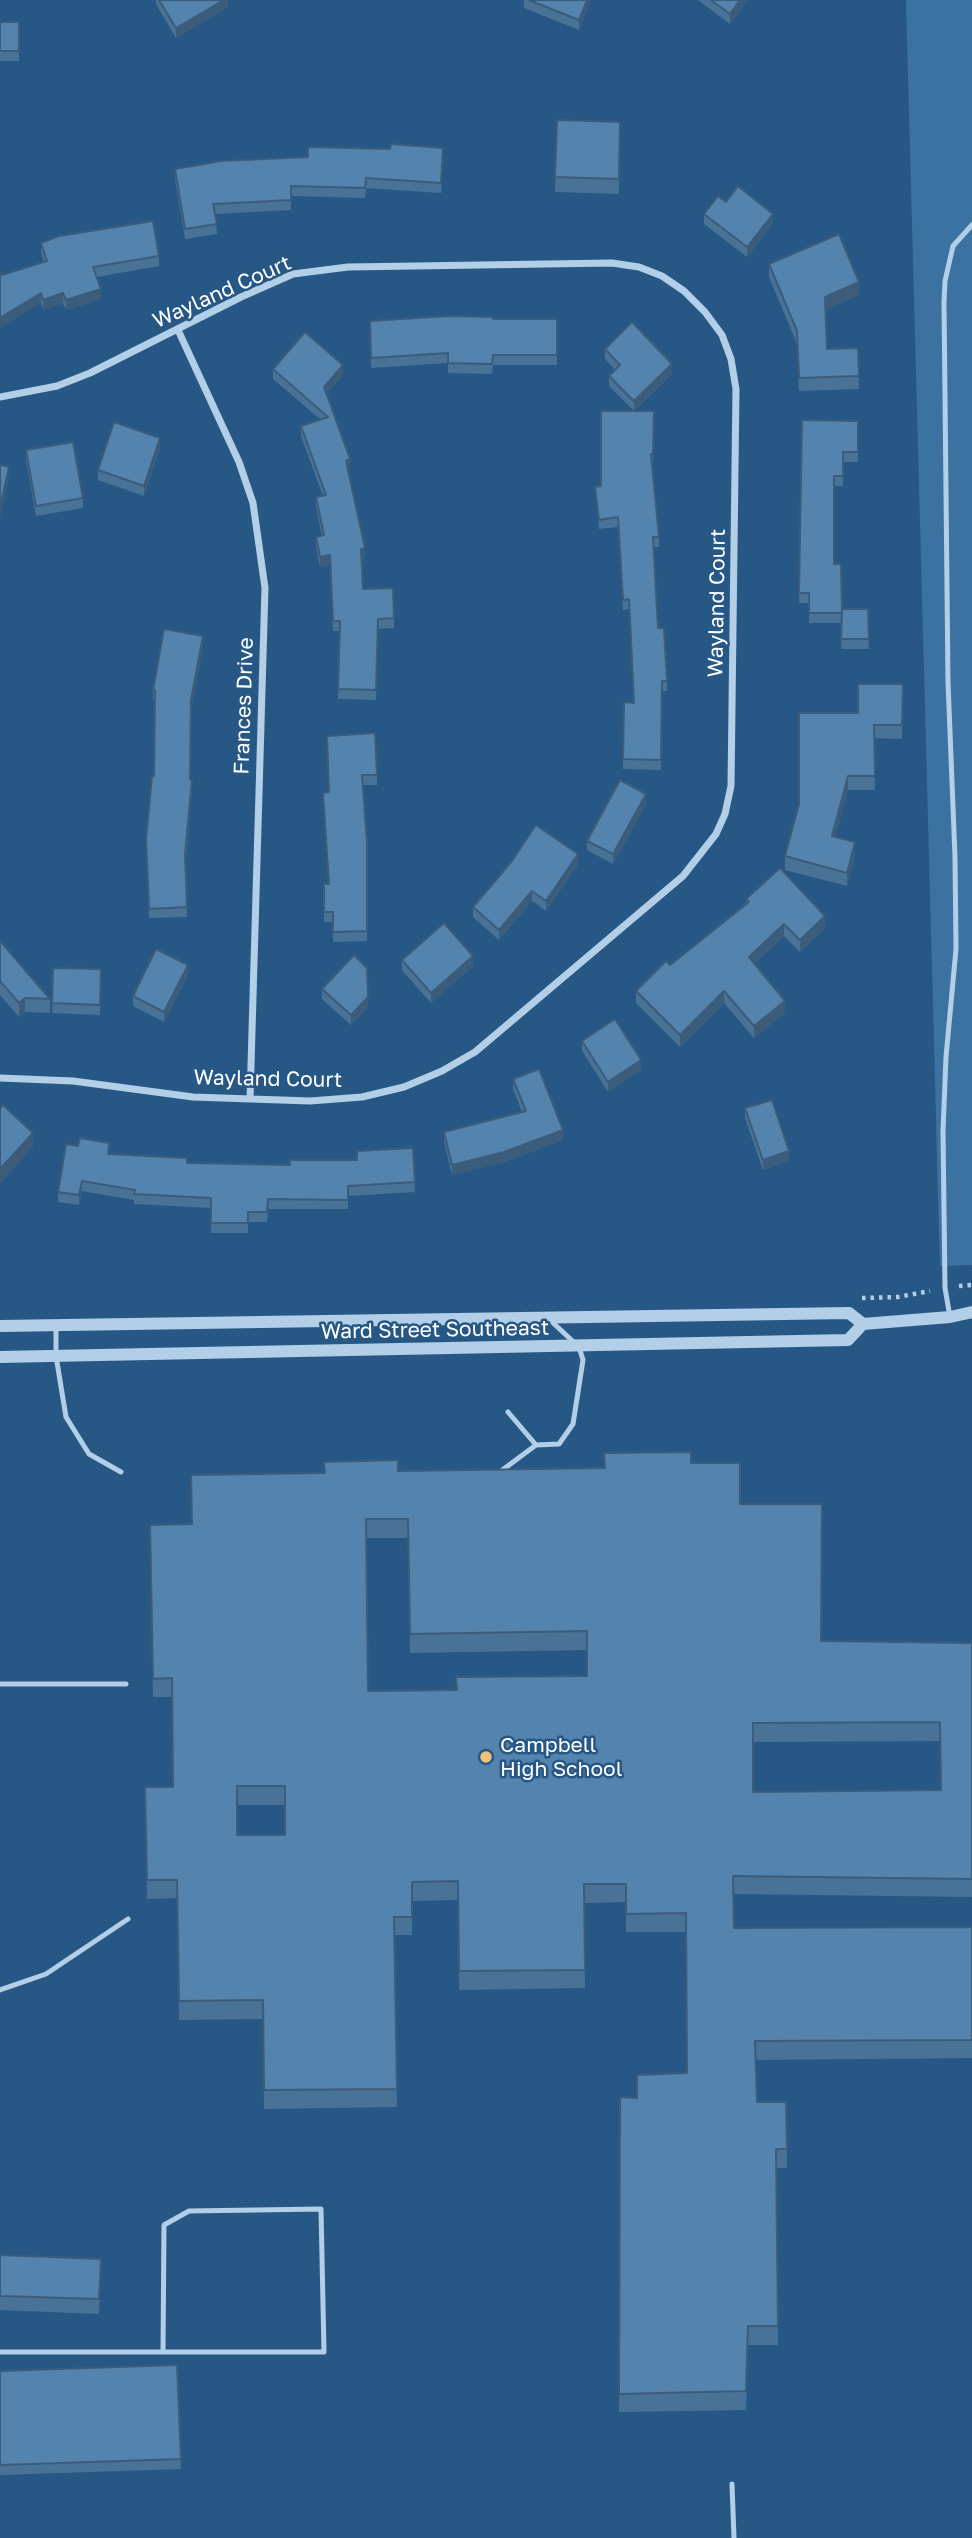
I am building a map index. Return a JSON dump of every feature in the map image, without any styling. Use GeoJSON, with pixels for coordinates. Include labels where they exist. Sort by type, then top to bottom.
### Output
{"type":"FeatureCollection","features":[{"type":"Feature","properties":{"kind":"street","name":"Wayland Court"},"geometry":{"type":"LineString","coordinates":[[0,397],[57,386],[90,373],[241,297],[293,274],[348,267],[612,263],[639,267],[662,276],[684,291],[705,312],[722,335],[731,359],[737,389],[732,786],[725,814],[716,834],[683,876],[475,1052],[442,1071],[404,1087],[362,1097],[310,1101],[193,1097],[74,1081],[0,1079]]}},
{"type":"Feature","properties":{"kind":"street","name":"Frances Drive"},"geometry":{"type":"LineString","coordinates":[[178,330],[246,483],[256,524],[265,588],[250,1099]]}},
{"type":"Feature","properties":{"kind":"street","name":"Ward Street Southeast"},"geometry":{"type":"LineString","coordinates":[[0,1357],[848,1340],[863,1324],[950,1317],[972,1312]]}},
{"type":"Feature","properties":{"kind":"street","name":"Ward Street Southeast"},"geometry":{"type":"LineString","coordinates":[[0,1326],[849,1313],[863,1324]]}},
{"type":"Feature","properties":{"kind":"lane"},"geometry":{"type":"LineString","coordinates":[[950,1317],[944,1276],[943,1131],[946,1057],[956,949],[948,682],[944,302],[945,281],[953,246],[972,225]]}},
{"type":"Feature","properties":{"kind":"lane"},"geometry":{"type":"LineString","coordinates":[[501,1471],[536,1445],[559,1444],[573,1424],[583,1360],[579,1347],[548,1317]]}},
{"type":"Feature","properties":{"kind":"lane"},"geometry":{"type":"LineString","coordinates":[[57,1325],[56,1356],[66,1417],[89,1454],[121,1472]]}},
{"type":"Feature","properties":{"kind":"lane"},"geometry":{"type":"LineString","coordinates":[[508,1412],[536,1445]]}},
{"type":"Feature","properties":{"kind":"lane"},"geometry":{"type":"LineString","coordinates":[[0,1684],[126,1684]]}},
{"type":"Feature","properties":{"kind":"lane"},"geometry":{"type":"LineString","coordinates":[[0,1990],[46,1974],[128,1919]]}},
{"type":"Feature","properties":{"kind":"lane"},"geometry":{"type":"LineString","coordinates":[[0,2352],[163,2352],[324,2352],[321,2209],[189,2211],[164,2225],[163,2352]]}},
{"type":"Feature","properties":{"kind":"lane"},"geometry":{"type":"LineString","coordinates":[[732,2484],[734,2538]]}},
{"type":"Feature","properties":{"kind":"shaded area"},"geometry":{"type":"Polygon","coordinates":[[[906,0],[972,0],[972,1265],[940,1266],[906,0]]]}},
{"type":"Feature","properties":{"kind":"building"},"geometry":{"type":"Polygon","coordinates":[[[159,0],[224,0],[176,28],[159,0]]]}},
{"type":"Feature","properties":{"kind":"building"},"geometry":{"type":"Polygon","coordinates":[[[529,0],[587,0],[579,20],[529,0]]]}},
{"type":"Feature","properties":{"kind":"building"},"geometry":{"type":"Polygon","coordinates":[[[711,0],[740,0],[730,14],[711,0]]]}},
{"type":"Feature","properties":{"kind":"building"},"geometry":{"type":"Polygon","coordinates":[[[0,22],[19,22],[19,51],[0,51],[0,22]]]}},
{"type":"Feature","properties":{"kind":"building"},"geometry":{"type":"Polygon","coordinates":[[[557,120],[620,122],[619,179],[555,177],[557,120]]]}},
{"type":"Feature","properties":{"kind":"building"},"geometry":{"type":"Polygon","coordinates":[[[391,144],[443,148],[441,183],[366,178],[365,188],[291,186],[291,200],[213,204],[217,224],[185,229],[175,169],[221,161],[308,157],[308,147],[390,149],[391,144]]]}},
{"type":"Feature","properties":{"kind":"building"},"geometry":{"type":"Polygon","coordinates":[[[738,186],[773,214],[747,247],[704,214],[718,196],[726,202],[738,186]]]}},
{"type":"Feature","properties":{"kind":"building"},"geometry":{"type":"Polygon","coordinates":[[[153,221],[159,256],[93,267],[101,289],[66,300],[63,293],[43,300],[41,293],[0,318],[0,272],[2,275],[47,261],[41,243],[59,236],[153,221]]]}},
{"type":"Feature","properties":{"kind":"building"},"geometry":{"type":"Polygon","coordinates":[[[839,234],[859,282],[825,297],[827,349],[858,348],[859,376],[799,378],[797,331],[769,264],[839,234]]]}},
{"type":"Feature","properties":{"kind":"building"},"geometry":{"type":"Polygon","coordinates":[[[449,316],[557,319],[557,355],[493,355],[492,364],[448,363],[448,353],[371,358],[370,321],[449,316]]]}},
{"type":"Feature","properties":{"kind":"building"},"geometry":{"type":"Polygon","coordinates":[[[632,322],[672,364],[634,401],[609,376],[620,365],[605,349],[632,322]]]}},
{"type":"Feature","properties":{"kind":"building"},"geometry":{"type":"Polygon","coordinates":[[[305,332],[343,365],[324,387],[350,459],[346,461],[365,548],[361,549],[363,589],[393,588],[394,618],[378,619],[376,690],[338,689],[340,621],[333,621],[330,555],[320,557],[316,537],[324,535],[316,497],[326,495],[301,426],[328,417],[273,369],[305,332]]]}},
{"type":"Feature","properties":{"kind":"building"},"geometry":{"type":"Polygon","coordinates":[[[601,411],[654,411],[651,454],[659,537],[653,537],[658,628],[664,628],[667,681],[662,681],[661,760],[623,759],[624,702],[634,703],[629,599],[623,600],[618,517],[599,520],[595,487],[601,486],[601,411]]]}},
{"type":"Feature","properties":{"kind":"building"},"geometry":{"type":"Polygon","coordinates":[[[802,420],[858,421],[858,452],[843,452],[843,476],[834,476],[834,564],[841,564],[842,613],[809,613],[809,593],[799,593],[802,420]]]}},
{"type":"Feature","properties":{"kind":"building"},"geometry":{"type":"Polygon","coordinates":[[[114,422],[160,438],[144,486],[98,470],[114,422]]]}},
{"type":"Feature","properties":{"kind":"building"},"geometry":{"type":"Polygon","coordinates":[[[73,442],[83,498],[36,506],[26,450],[73,442]]]}},
{"type":"Feature","properties":{"kind":"building"},"geometry":{"type":"Polygon","coordinates":[[[0,465],[9,467],[0,508],[0,465]]]}},
{"type":"Feature","properties":{"kind":"building"},"geometry":{"type":"Polygon","coordinates":[[[842,609],[868,609],[869,639],[841,639],[842,609]]]}},
{"type":"Feature","properties":{"kind":"building"},"geometry":{"type":"Polygon","coordinates":[[[164,629],[203,636],[191,700],[192,780],[185,854],[187,907],[149,909],[146,840],[154,776],[153,690],[164,629]]]}},
{"type":"Feature","properties":{"kind":"building"},"geometry":{"type":"Polygon","coordinates":[[[858,684],[903,684],[902,725],[874,725],[875,776],[848,776],[832,836],[855,842],[847,873],[785,856],[799,804],[799,713],[858,713],[858,684]]]}},
{"type":"Feature","properties":{"kind":"building"},"geometry":{"type":"Polygon","coordinates":[[[375,733],[377,775],[362,775],[367,843],[367,931],[333,932],[333,912],[324,912],[324,884],[329,884],[323,793],[329,792],[327,736],[375,733]]]}},
{"type":"Feature","properties":{"kind":"building"},"geometry":{"type":"Polygon","coordinates":[[[620,780],[646,794],[613,854],[587,841],[620,780]]]}},
{"type":"Feature","properties":{"kind":"building"},"geometry":{"type":"Polygon","coordinates":[[[536,825],[578,854],[546,901],[532,891],[499,930],[473,907],[512,861],[536,825]]]}},
{"type":"Feature","properties":{"kind":"building"},"geometry":{"type":"Polygon","coordinates":[[[780,868],[825,916],[800,940],[784,924],[749,957],[785,1001],[754,1026],[724,991],[680,1035],[636,991],[666,961],[670,965],[749,902],[746,899],[780,868]]]}},
{"type":"Feature","properties":{"kind":"building"},"geometry":{"type":"Polygon","coordinates":[[[444,923],[473,956],[431,993],[402,960],[444,923]]]}},
{"type":"Feature","properties":{"kind":"building"},"geometry":{"type":"Polygon","coordinates":[[[0,941],[50,999],[25,998],[19,1003],[0,981],[0,941]]]}},
{"type":"Feature","properties":{"kind":"building"},"geometry":{"type":"Polygon","coordinates":[[[156,949],[188,965],[164,1012],[133,996],[156,949]]]}},
{"type":"Feature","properties":{"kind":"building"},"geometry":{"type":"Polygon","coordinates":[[[354,955],[367,968],[368,997],[351,1015],[322,989],[354,955]]]}},
{"type":"Feature","properties":{"kind":"building"},"geometry":{"type":"Polygon","coordinates":[[[53,968],[101,969],[100,1005],[52,1003],[53,968]]]}},
{"type":"Feature","properties":{"kind":"building"},"geometry":{"type":"Polygon","coordinates":[[[615,1019],[641,1060],[608,1082],[582,1041],[615,1019]]]}},
{"type":"Feature","properties":{"kind":"building"},"geometry":{"type":"Polygon","coordinates":[[[539,1069],[563,1130],[504,1152],[452,1165],[444,1132],[526,1111],[513,1079],[539,1069]]]}},
{"type":"Feature","properties":{"kind":"building"},"geometry":{"type":"Polygon","coordinates":[[[772,1100],[789,1151],[763,1160],[745,1108],[772,1100]]]}},
{"type":"Feature","properties":{"kind":"building"},"geometry":{"type":"Polygon","coordinates":[[[3,1105],[33,1133],[0,1169],[0,1109],[3,1105]]]}},
{"type":"Feature","properties":{"kind":"building"},"geometry":{"type":"Polygon","coordinates":[[[80,1138],[109,1143],[108,1154],[187,1158],[187,1163],[290,1165],[290,1160],[357,1160],[357,1151],[413,1148],[415,1182],[348,1186],[348,1200],[268,1199],[267,1212],[248,1212],[248,1223],[211,1223],[211,1198],[134,1194],[135,1190],[82,1181],[79,1195],[58,1192],[66,1144],[78,1146],[80,1138]]]}},
{"type":"Feature","properties":{"kind":"building","name":"Campbell High School"},"geometry":{"type":"Polygon","coordinates":[[[691,1452],[691,1463],[740,1463],[740,1504],[822,1504],[821,1641],[972,1643],[972,1879],[733,1876],[734,1928],[972,1927],[972,2040],[755,2041],[757,2102],[786,2102],[787,2149],[776,2149],[778,2326],[748,2326],[746,2391],[619,2394],[620,2097],[637,2098],[637,2075],[687,2073],[686,1913],[626,1914],[626,1884],[584,1884],[585,1970],[459,1971],[458,1881],[412,1882],[412,1917],[394,1917],[397,2089],[264,2090],[263,2000],[179,2001],[177,1880],[147,1880],[145,1787],[173,1787],[172,1678],[153,1679],[150,1525],[192,1524],[191,1475],[325,1473],[324,1462],[398,1460],[398,1471],[605,1468],[604,1453],[691,1452]],[[366,1519],[368,1691],[457,1690],[456,1677],[587,1676],[587,1631],[410,1634],[408,1519],[366,1519]],[[940,1722],[753,1723],[753,1792],[941,1790],[940,1722]],[[237,1786],[237,1835],[285,1835],[285,1786],[237,1786]]]}},
{"type":"Feature","properties":{"kind":"building"},"geometry":{"type":"Polygon","coordinates":[[[0,2255],[101,2259],[99,2299],[0,2296],[0,2255]]]}},
{"type":"Feature","properties":{"kind":"building"},"geometry":{"type":"Polygon","coordinates":[[[177,2365],[181,2459],[0,2465],[0,2371],[177,2365]]]}},
{"type":"Feature","properties":{"kind":"place","name":"Campbell High School"},"geometry":{"type":"Point","coordinates":[486,1757]}}]}
